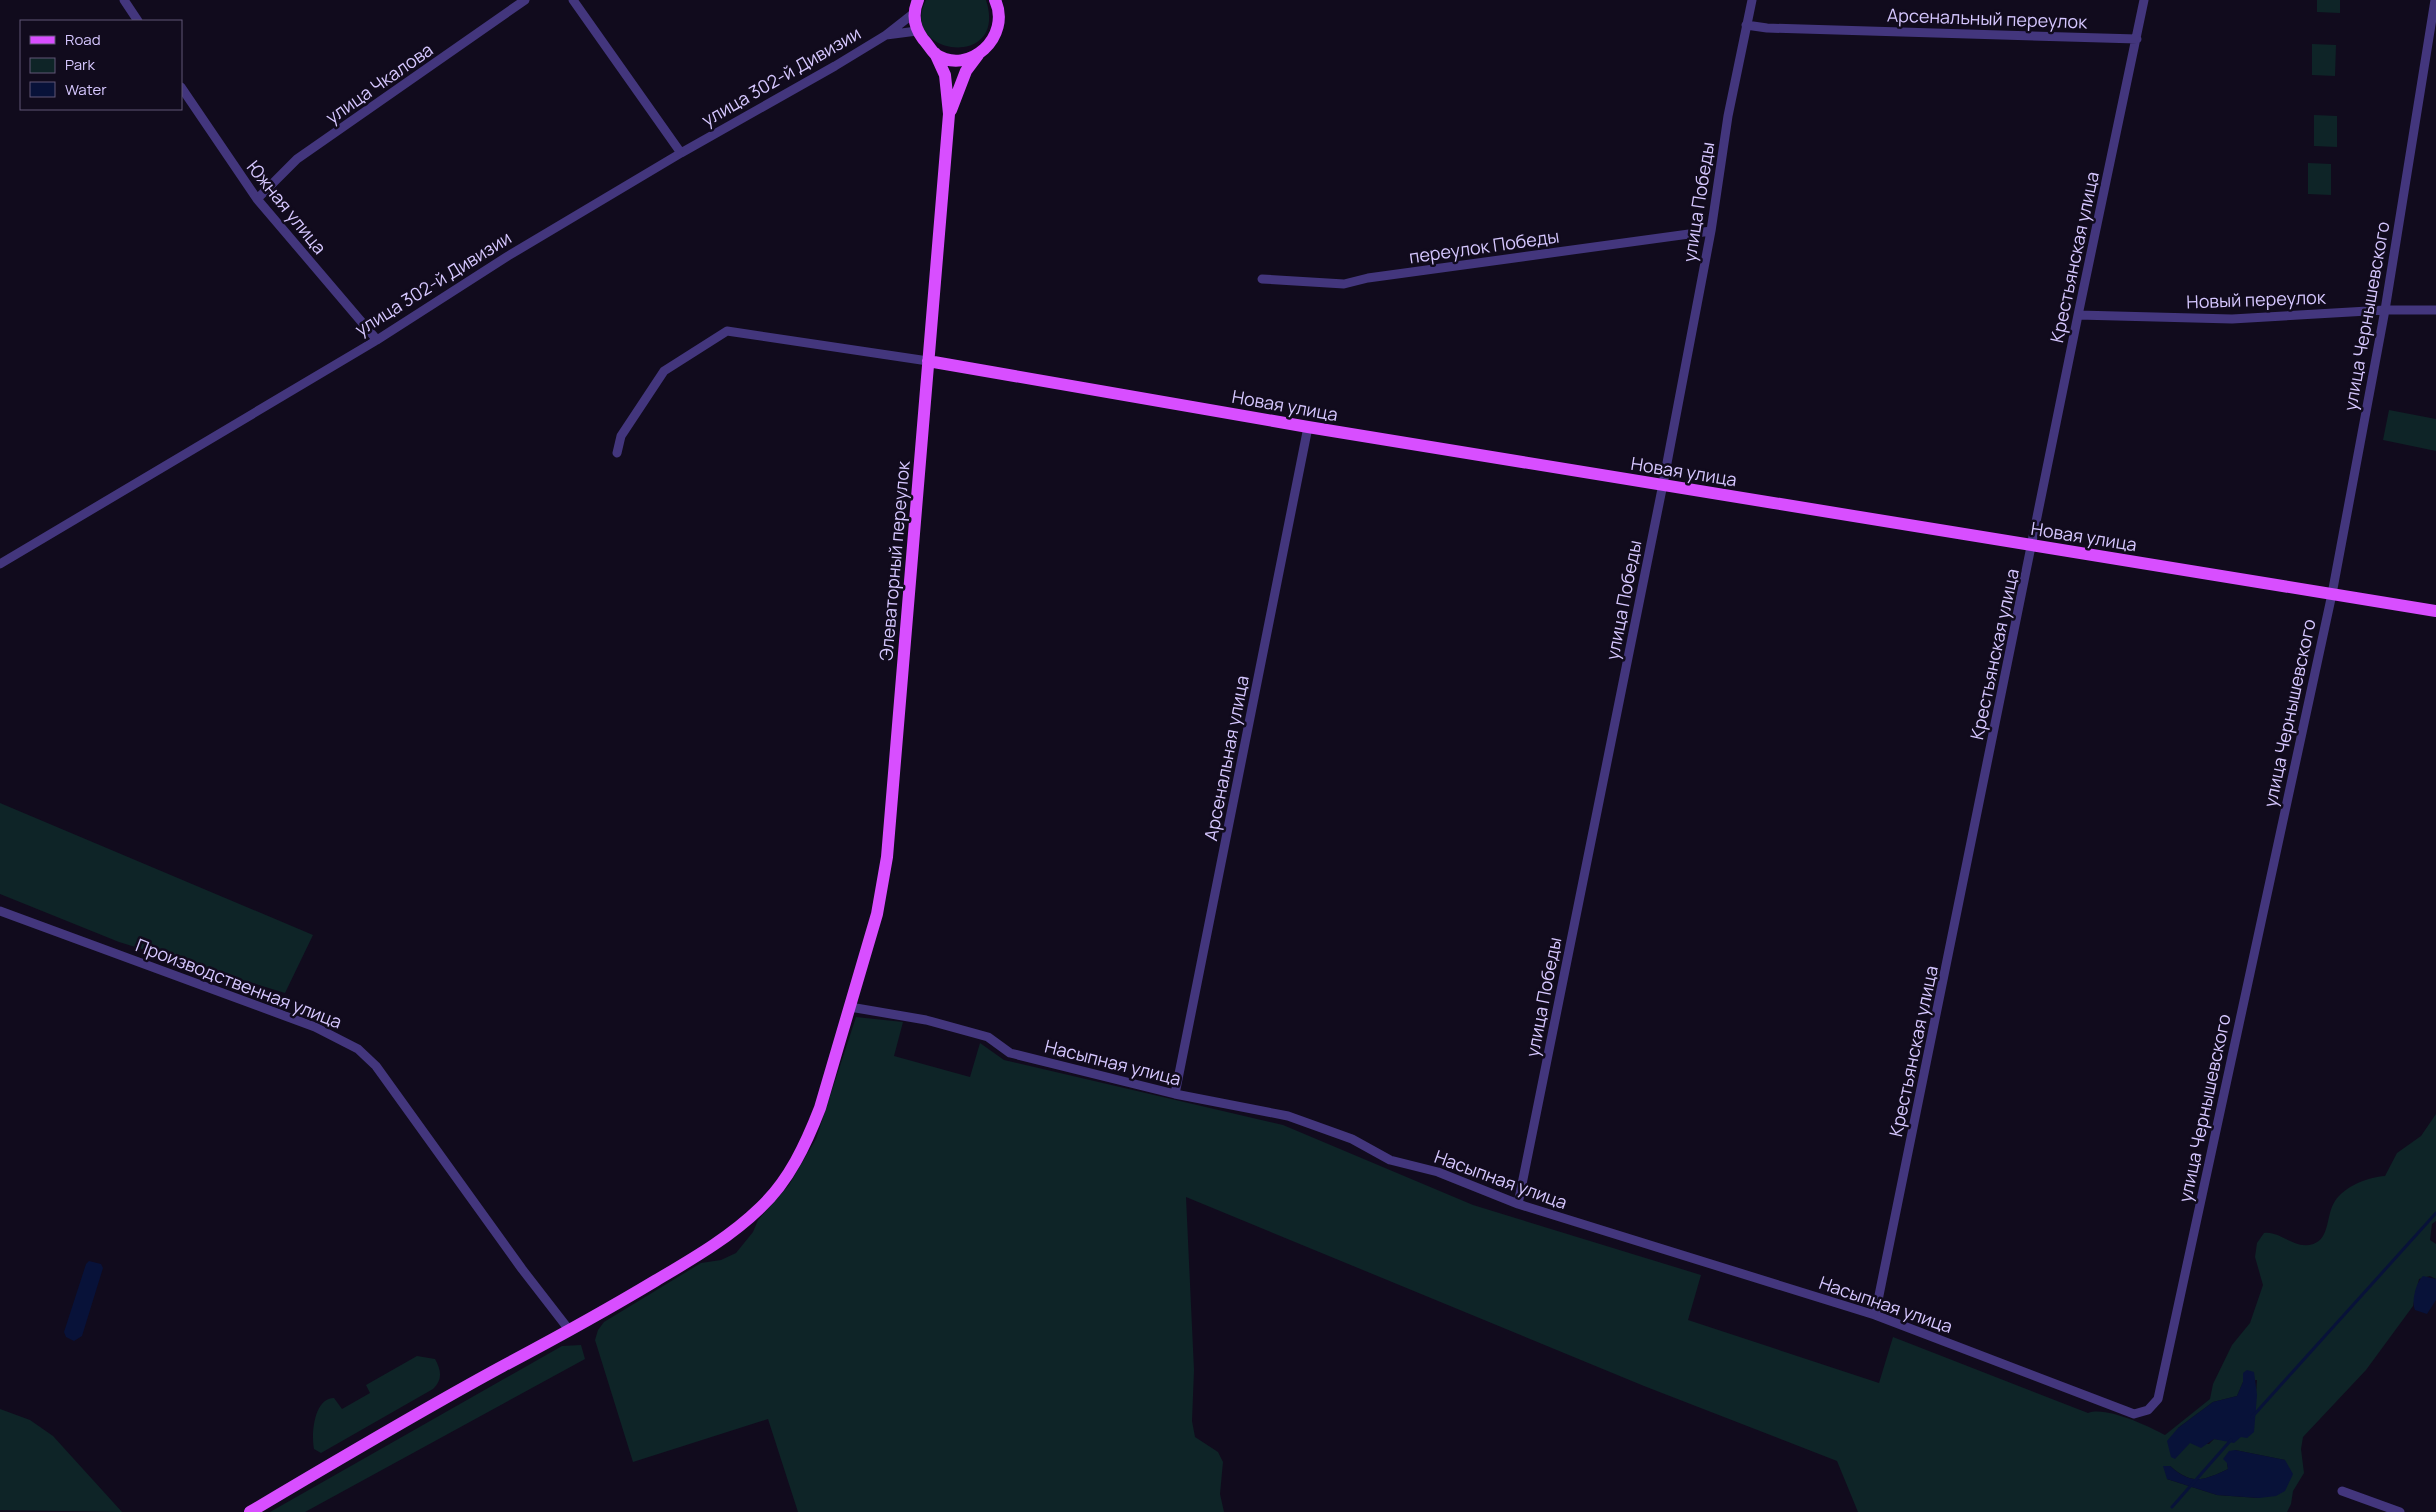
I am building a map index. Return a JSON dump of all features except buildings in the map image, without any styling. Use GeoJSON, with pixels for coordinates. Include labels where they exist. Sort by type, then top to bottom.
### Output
{"type":"FeatureCollection","features":[{"type":"Feature","properties":{"kind":"main road"},"geometry":{"type":"LineString","coordinates":[[917,31],[914,13],[918,0]]}},
{"type":"Feature","properties":{"kind":"main road"},"geometry":{"type":"LineString","coordinates":[[996,0],[999,20]]}},
{"type":"Feature","properties":{"kind":"main road"},"geometry":{"type":"LineString","coordinates":[[999,20],[1005,0]]}},
{"type":"Feature","properties":{"kind":"main road","name":"Элеваторный переулок"},"geometry":{"type":"LineString","coordinates":[[949,114],[966,71],[997,33],[999,20]]}},
{"type":"Feature","properties":{"kind":"main road","name":"Элеваторный переулок"},"geometry":{"type":"LineString","coordinates":[[250,1512],[702,1254],[762,1207],[786,1177],[811,1132],[820,1108],[877,914],[887,857],[949,114],[945,76],[935,53],[917,31]]}},
{"type":"Feature","properties":{"kind":"main road"},"geometry":{"type":"LineString","coordinates":[[935,53],[950,60],[965,60],[978,55]]}},
{"type":"Feature","properties":{"kind":"main road","name":"Новая улица"},"geometry":{"type":"LineString","coordinates":[[928,361],[1308,428],[2436,611]]}},
{"type":"Feature","properties":{"kind":"street"},"geometry":{"type":"LineString","coordinates":[[124,0],[137,20]]}},
{"type":"Feature","properties":{"kind":"street","name":"улица Чкалова"},"geometry":{"type":"LineString","coordinates":[[257,200],[298,159],[526,0]]}},
{"type":"Feature","properties":{"kind":"street"},"geometry":{"type":"LineString","coordinates":[[573,0],[681,153]]}},
{"type":"Feature","properties":{"kind":"street","name":"улица Победы"},"geometry":{"type":"LineString","coordinates":[[1518,1204],[1662,484],[1711,231],[1728,116],[1752,0]]}},
{"type":"Feature","properties":{"kind":"street","name":"Крестьянская улица"},"geometry":{"type":"LineString","coordinates":[[1875,1315],[2078,315],[2144,0]]}},
{"type":"Feature","properties":{"kind":"street","name":"улица Чернышевского"},"geometry":{"type":"LineString","coordinates":[[2134,1414],[2148,1410],[2158,1399],[2332,594],[2385,310],[2435,0]]}},
{"type":"Feature","properties":{"kind":"street","name":"улица 302-й Дивизии"},"geometry":{"type":"LineString","coordinates":[[0,564],[377,340],[508,256],[681,153],[886,35],[914,13]]}},
{"type":"Feature","properties":{"kind":"street","name":"Арсенальный переулок"},"geometry":{"type":"LineString","coordinates":[[1746,24],[1766,28],[2137,39]]}},
{"type":"Feature","properties":{"kind":"street","name":"улица 302-й Дивизии"},"geometry":{"type":"LineString","coordinates":[[886,35],[917,31]]}},
{"type":"Feature","properties":{"kind":"street","name":"Южная улица"},"geometry":{"type":"LineString","coordinates":[[182,88],[257,200],[377,340]]}},
{"type":"Feature","properties":{"kind":"street","name":"переулок Победы"},"geometry":{"type":"LineString","coordinates":[[1262,278],[1344,284],[1368,278],[1711,231]]}},
{"type":"Feature","properties":{"kind":"street","name":"Новый переулок"},"geometry":{"type":"LineString","coordinates":[[2078,315],[2232,319],[2385,310],[2436,310]]}},
{"type":"Feature","properties":{"kind":"street"},"geometry":{"type":"LineString","coordinates":[[617,453],[621,436],[664,371],[727,331],[928,361]]}},
{"type":"Feature","properties":{"kind":"street","name":"Арсенальная улица"},"geometry":{"type":"LineString","coordinates":[[1175,1094],[1308,428]]}},
{"type":"Feature","properties":{"kind":"street","name":"Производственная улица"},"geometry":{"type":"LineString","coordinates":[[0,912],[315,1027],[358,1049],[376,1066],[522,1269],[570,1331]]}},
{"type":"Feature","properties":{"kind":"street","name":"Насыпная улица"},"geometry":{"type":"LineString","coordinates":[[850,1007],[926,1020],[988,1037],[1010,1053],[1175,1094],[1288,1116],[1352,1139],[1390,1160],[1438,1172],[1518,1204],[1875,1315],[2134,1414]]}},
{"type":"Feature","properties":{"kind":"street"},"geometry":{"type":"LineString","coordinates":[[2342,1491],[2400,1512]]}},
{"type":"Feature","properties":{"kind":"green space"},"geometry":{"type":"Polygon","coordinates":[[[926,0],[986,0],[989,23],[982,38],[969,46],[954,47],[938,43],[926,33],[921,19],[926,0]]]}},
{"type":"Feature","properties":{"kind":"green space"},"geometry":{"type":"Polygon","coordinates":[[[2317,0],[2340,0],[2340,13],[2317,12],[2317,0]]]}},
{"type":"Feature","properties":{"kind":"green space"},"geometry":{"type":"Polygon","coordinates":[[[2312,44],[2336,45],[2335,76],[2312,75],[2312,44]]]}},
{"type":"Feature","properties":{"kind":"green space"},"geometry":{"type":"Polygon","coordinates":[[[2314,115],[2337,116],[2337,147],[2314,146],[2314,115]]]}},
{"type":"Feature","properties":{"kind":"green space"},"geometry":{"type":"Polygon","coordinates":[[[2308,163],[2331,164],[2331,195],[2308,194],[2308,163]]]}},
{"type":"Feature","properties":{"kind":"green space"},"geometry":{"type":"Polygon","coordinates":[[[2389,410],[2436,419],[2436,451],[2383,440],[2389,410]]]}},
{"type":"Feature","properties":{"kind":"green space"},"geometry":{"type":"Polygon","coordinates":[[[0,803],[313,935],[285,993],[119,942],[0,894],[0,803]]]}},
{"type":"Feature","properties":{"kind":"green space"},"geometry":{"type":"Polygon","coordinates":[[[856,1017],[903,1022],[894,1056],[970,1077],[980,1043],[1004,1060],[1283,1125],[1473,1205],[1701,1275],[1688,1320],[1879,1383],[1893,1337],[2088,1413],[2105,1412],[2116,1415],[2138,1422],[2165,1435],[2210,1399],[2213,1384],[2232,1345],[2250,1323],[2263,1285],[2255,1257],[2257,1243],[2264,1233],[2276,1234],[2297,1244],[2309,1245],[2316,1243],[2324,1234],[2332,1207],[2339,1196],[2357,1183],[2385,1176],[2397,1153],[2421,1136],[2436,1114],[2436,1221],[2432,1224],[2430,1240],[2436,1244],[2436,1279],[2430,1276],[2419,1279],[2413,1306],[2366,1370],[2303,1437],[2301,1449],[2304,1473],[2293,1491],[2291,1504],[2287,1512],[1858,1512],[1837,1461],[1644,1386],[1186,1197],[1194,1370],[1192,1421],[1195,1437],[1218,1452],[1223,1462],[1220,1494],[1224,1512],[798,1512],[768,1419],[633,1462],[595,1340],[598,1330],[604,1322],[701,1263],[721,1260],[736,1253],[753,1232],[758,1220],[789,1185],[816,1139],[856,1017]],[[2257,1380],[2243,1382],[2237,1396],[2213,1402],[2178,1428],[2190,1443],[2209,1444],[2214,1439],[2223,1440],[2255,1407],[2257,1380]],[[2235,1450],[2227,1463],[2228,1469],[2219,1473],[2204,1478],[2191,1478],[2170,1466],[2167,1479],[2217,1495],[2259,1498],[2285,1460],[2235,1450]]]}},
{"type":"Feature","properties":{"kind":"green space"},"geometry":{"type":"Polygon","coordinates":[[[581,1345],[585,1359],[305,1512],[270,1512],[562,1346],[581,1345]]]}},
{"type":"Feature","properties":{"kind":"green space"},"geometry":{"type":"Polygon","coordinates":[[[417,1356],[435,1359],[437,1363],[440,1378],[433,1389],[321,1453],[314,1449],[315,1418],[322,1404],[334,1398],[342,1409],[370,1393],[366,1385],[417,1356]]]}},
{"type":"Feature","properties":{"kind":"green space"},"geometry":{"type":"Polygon","coordinates":[[[0,1409],[30,1420],[53,1436],[122,1512],[0,1510],[0,1409]]]}},
{"type":"Feature","properties":{"kind":"water"},"geometry":{"type":"Polygon","coordinates":[[[89,1261],[101,1264],[103,1268],[82,1336],[74,1341],[66,1337],[64,1332],[86,1264],[89,1261]]]}},
{"type":"Feature","properties":{"kind":"water"},"geometry":{"type":"Polygon","coordinates":[[[2423,1276],[2436,1279],[2436,1300],[2427,1314],[2415,1310],[2414,1306],[2416,1287],[2423,1276]]]}},
{"type":"Feature","properties":{"kind":"water"},"geometry":{"type":"Polygon","coordinates":[[[2247,1370],[2254,1372],[2257,1395],[2254,1432],[2247,1438],[2241,1437],[2234,1443],[2214,1439],[2201,1448],[2190,1443],[2175,1459],[2171,1457],[2167,1441],[2178,1428],[2213,1402],[2237,1396],[2243,1382],[2243,1373],[2247,1370]]]}},
{"type":"Feature","properties":{"kind":"water"},"geometry":{"type":"Polygon","coordinates":[[[2235,1450],[2285,1460],[2293,1474],[2285,1491],[2276,1496],[2259,1498],[2217,1495],[2167,1479],[2163,1466],[2170,1466],[2184,1476],[2198,1479],[2219,1473],[2228,1469],[2227,1463],[2223,1459],[2229,1451],[2235,1450]]]}},
{"type":"Feature","properties":{"kind":"waterway"},"geometry":{"type":"LineString","coordinates":[[2252,1417],[2436,1213]]}},
{"type":"Feature","properties":{"kind":"waterway"},"geometry":{"type":"LineString","coordinates":[[2172,1507],[2231,1440]]}}]}
